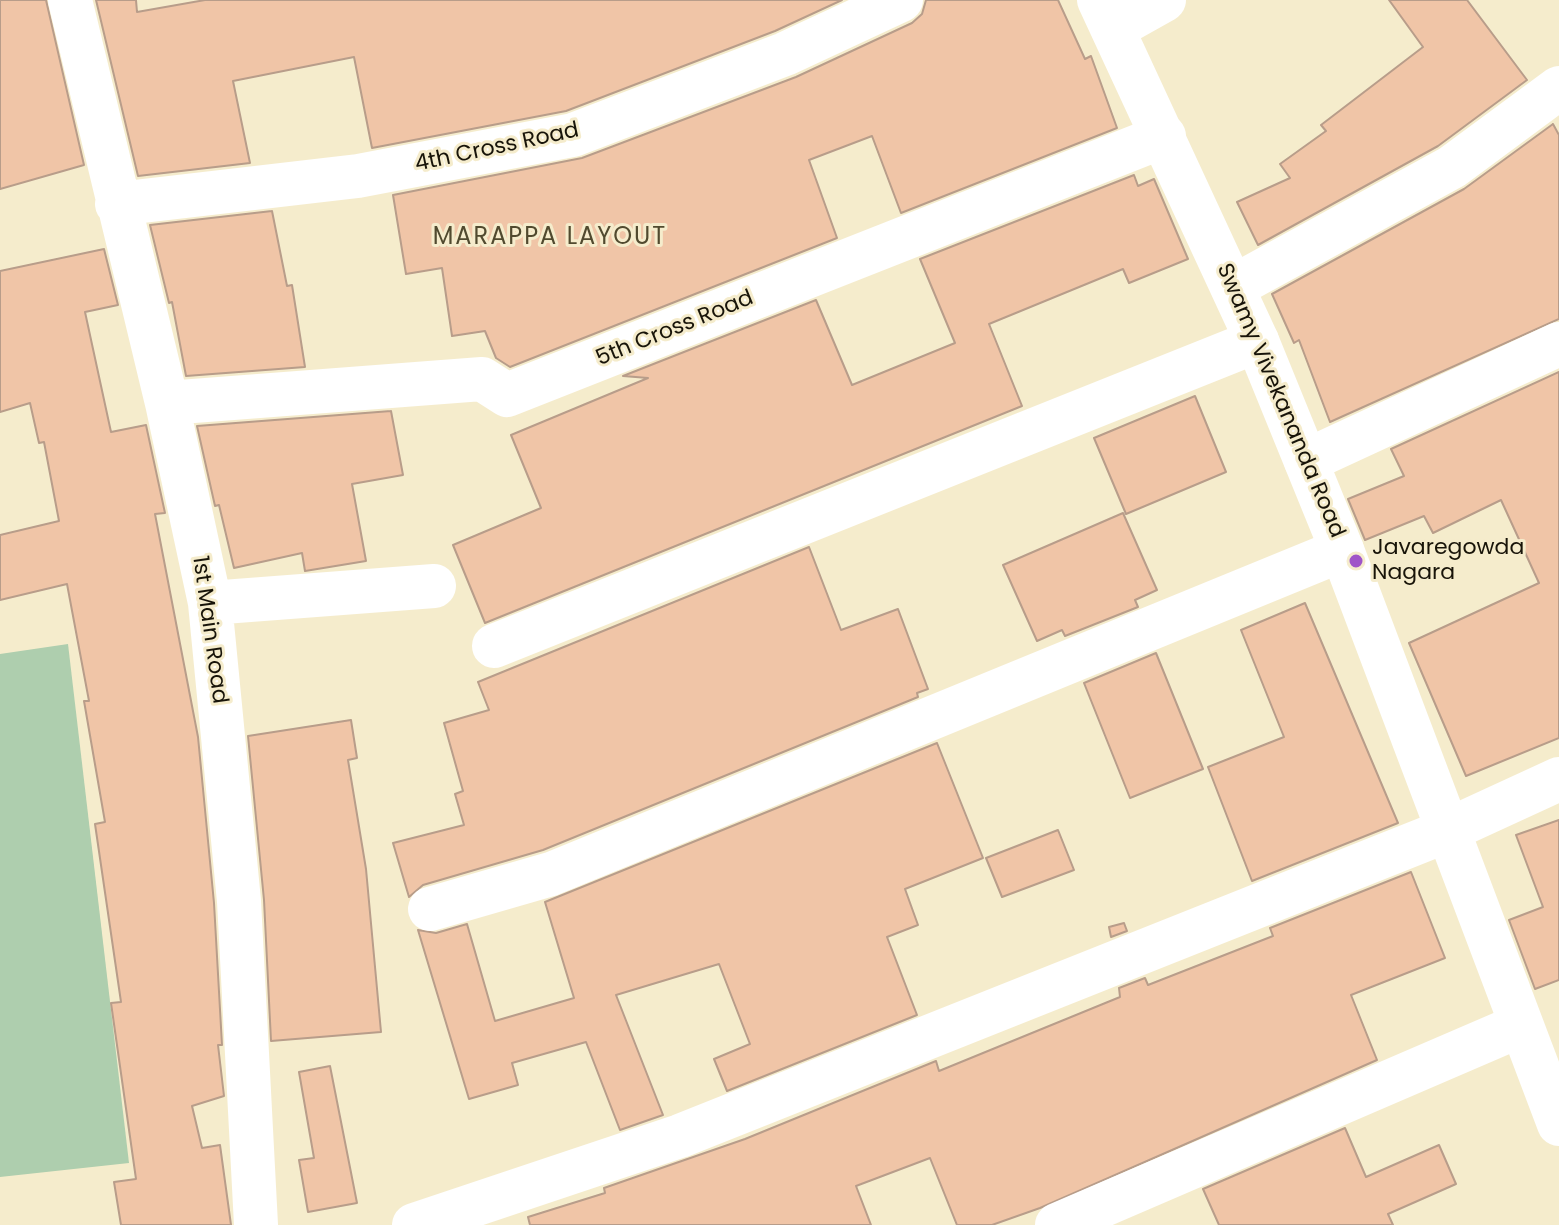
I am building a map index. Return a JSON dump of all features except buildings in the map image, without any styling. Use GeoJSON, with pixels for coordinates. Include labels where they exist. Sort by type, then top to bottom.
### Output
{"type":"FeatureCollection","features":[{"type":"Feature","properties":{"kind":"street","name":"4th Cross Road"},"geometry":{"type":"LineString","coordinates":[[117,204],[358,176],[573,135],[785,54],[901,0]]}},
{"type":"Feature","properties":{"kind":"street"},"geometry":{"type":"LineString","coordinates":[[1106,14],[1164,0]]}},
{"type":"Feature","properties":{"kind":"street","name":"1st Main Road"},"geometry":{"type":"LineString","coordinates":[[77,2],[117,204],[167,403],[210,603],[239,901],[256,1225]]}},
{"type":"Feature","properties":{"kind":"street","name":"Swamy Vivekananda Road"},"geometry":{"type":"LineString","coordinates":[[1106,14],[1233,287],[1306,461],[1519,1026],[1559,1124]]}},
{"type":"Feature","properties":{"kind":"street"},"geometry":{"type":"LineString","coordinates":[[1233,287],[1452,167],[1559,88]]}},
{"type":"Feature","properties":{"kind":"street","name":"5th Cross Road"},"geometry":{"type":"LineString","coordinates":[[167,403],[482,379],[507,395],[1164,136]]}},
{"type":"Feature","properties":{"kind":"street"},"geometry":{"type":"LineString","coordinates":[[494,646],[1257,341]]}},
{"type":"Feature","properties":{"kind":"street"},"geometry":{"type":"LineString","coordinates":[[1306,461],[1559,344]]}},
{"type":"Feature","properties":{"kind":"street"},"geometry":{"type":"LineString","coordinates":[[430,909],[551,874],[1342,550]]}},
{"type":"Feature","properties":{"kind":"street"},"geometry":{"type":"LineString","coordinates":[[210,603],[434,586]]}},
{"type":"Feature","properties":{"kind":"street"},"geometry":{"type":"LineString","coordinates":[[414,1225],[680,1136],[1446,831],[1559,779]]}},
{"type":"Feature","properties":{"kind":"street"},"geometry":{"type":"LineString","coordinates":[[1057,1225],[1519,1026]]}},
{"type":"Feature","properties":{"kind":"green space"},"geometry":{"type":"Polygon","coordinates":[[[68,644],[129,1163],[0,1177],[0,654],[68,644]]]}},
{"type":"Feature","properties":{"kind":"place","name":"Javaregowda Nagara"},"geometry":{"type":"Point","coordinates":[1356,561]}},
{"type":"Feature","properties":{"kind":"district","name":"MARAPPA LAYOUT"},"geometry":{"type":"Point","coordinates":[550,238]}}]}
